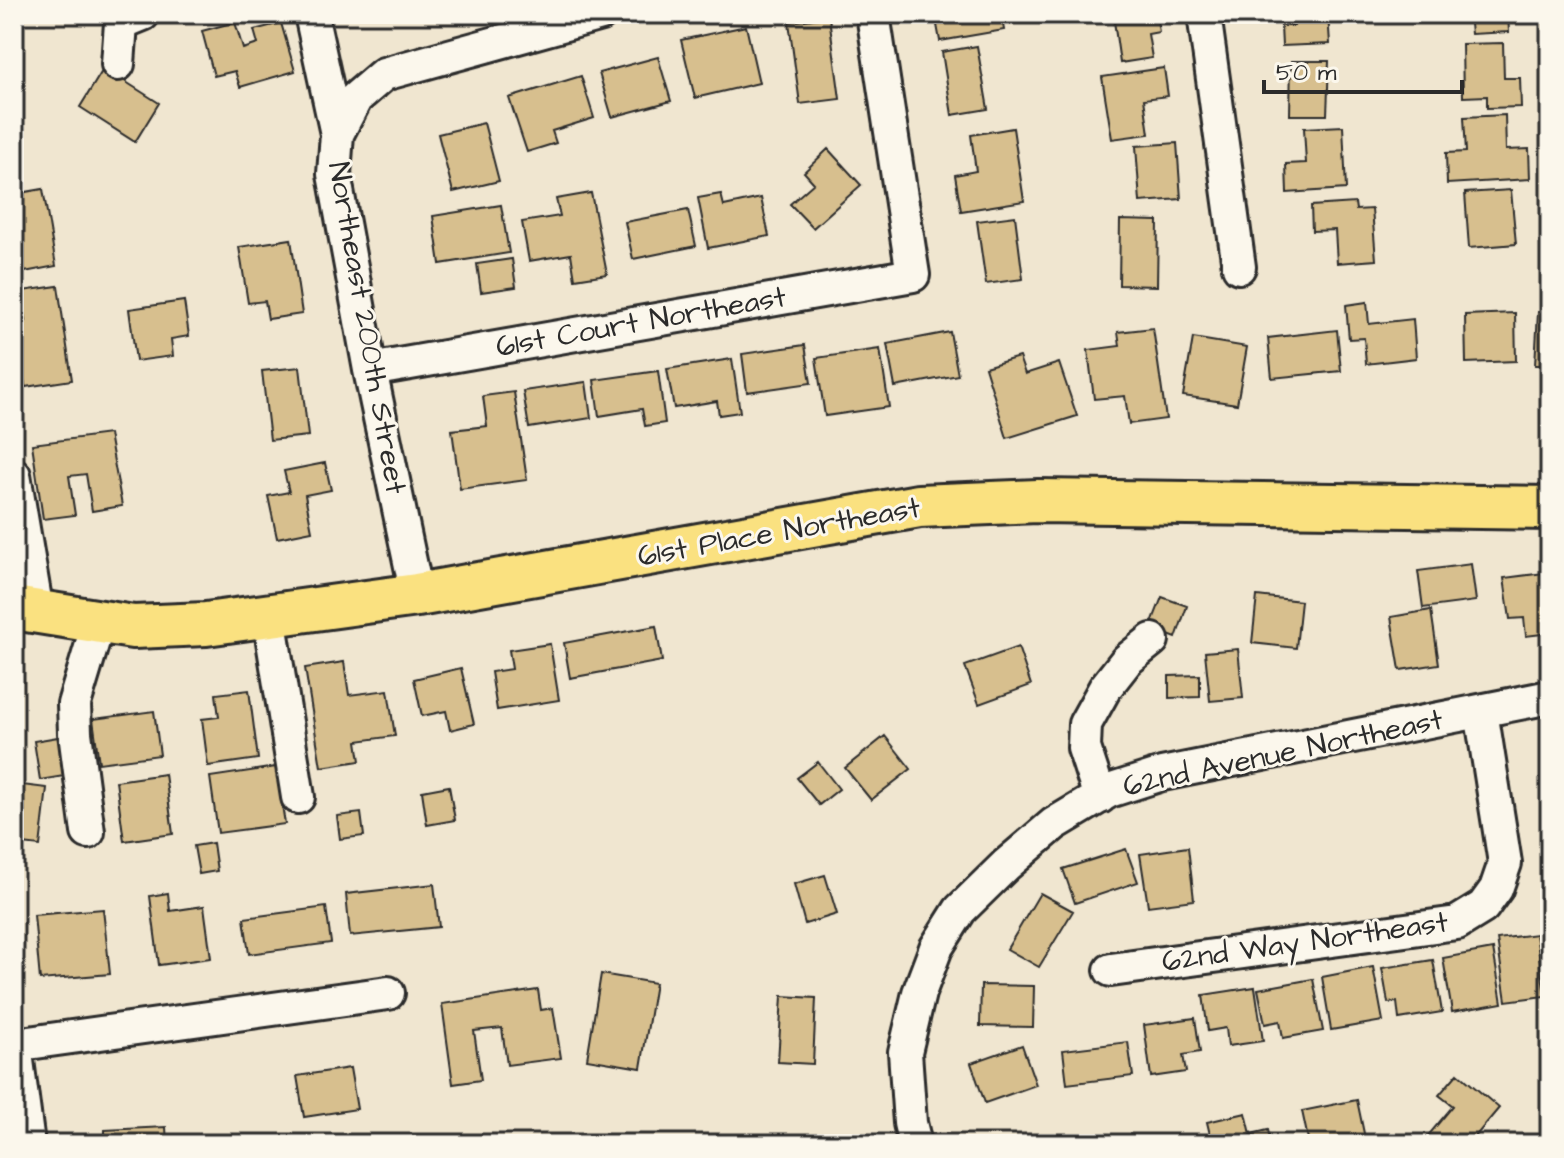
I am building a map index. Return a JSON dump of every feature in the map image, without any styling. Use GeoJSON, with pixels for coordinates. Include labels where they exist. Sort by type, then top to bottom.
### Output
{"type":"FeatureCollection","features":[{"type":"Feature","properties":{"kind":"main road","name":"61st Place Northeast"},"geometry":{"type":"LineString","coordinates":[[25,610],[133,627],[206,624],[417,595],[919,506],[1038,501],[1550,508]]}},
{"type":"Feature","properties":{"kind":"street"},"geometry":{"type":"LineString","coordinates":[[118,64],[121,23],[143,14]]}},
{"type":"Feature","properties":{"kind":"street","name":"Northeast 200th Street"},"geometry":{"type":"LineString","coordinates":[[311,14],[337,134],[334,174],[370,370],[417,595]]}},
{"type":"Feature","properties":{"kind":"street"},"geometry":{"type":"LineString","coordinates":[[337,134],[356,98],[384,74],[601,14]]}},
{"type":"Feature","properties":{"kind":"street","name":"61st Court Northeast"},"geometry":{"type":"LineString","coordinates":[[370,370],[913,275],[873,14]]}},
{"type":"Feature","properties":{"kind":"street"},"geometry":{"type":"LineString","coordinates":[[1204,14],[1239,267]]}},
{"type":"Feature","properties":{"kind":"street"},"geometry":{"type":"LineString","coordinates":[[14,475],[25,610]]}},
{"type":"Feature","properties":{"kind":"street"},"geometry":{"type":"LineString","coordinates":[[269,616],[298,797]]}},
{"type":"Feature","properties":{"kind":"street"},"geometry":{"type":"LineString","coordinates":[[88,832],[74,704],[99,621]]}},
{"type":"Feature","properties":{"kind":"street"},"geometry":{"type":"LineString","coordinates":[[1100,797],[1084,748],[1085,724],[1105,688],[1127,660],[1152,640]]}},
{"type":"Feature","properties":{"kind":"street","name":"62nd Avenue Northeast"},"geometry":{"type":"LineString","coordinates":[[915,1144],[910,1123],[905,1052],[919,993],[936,948],[960,910],[1054,824],[1109,791],[1162,774],[1550,697]]}},
{"type":"Feature","properties":{"kind":"street","name":"62nd Way Northeast"},"geometry":{"type":"LineString","coordinates":[[1111,970],[1457,923],[1483,907],[1496,889],[1505,863],[1481,711]]}},
{"type":"Feature","properties":{"kind":"street"},"geometry":{"type":"LineString","coordinates":[[28,1144],[14,1045],[388,993]]}},
{"type":"Feature","properties":{"kind":"building"},"geometry":{"type":"Polygon","coordinates":[[[935,14],[1001,14],[1004,30],[940,41],[935,14]]]}},
{"type":"Feature","properties":{"kind":"building"},"geometry":{"type":"Polygon","coordinates":[[[1113,14],[1156,14],[1159,32],[1148,34],[1152,58],[1120,63],[1113,14]]]}},
{"type":"Feature","properties":{"kind":"building"},"geometry":{"type":"Polygon","coordinates":[[[1293,14],[1328,14],[1330,44],[1282,46],[1281,26],[1294,26],[1293,14]]]}},
{"type":"Feature","properties":{"kind":"building"},"geometry":{"type":"Polygon","coordinates":[[[1469,14],[1508,14],[1509,32],[1471,34],[1469,14]]]}},
{"type":"Feature","properties":{"kind":"building"},"geometry":{"type":"Polygon","coordinates":[[[829,17],[840,99],[800,104],[789,22],[829,17]]]}},
{"type":"Feature","properties":{"kind":"building"},"geometry":{"type":"Polygon","coordinates":[[[235,22],[243,49],[258,44],[254,30],[281,23],[295,71],[240,87],[235,71],[214,76],[202,31],[235,22]]]}},
{"type":"Feature","properties":{"kind":"building"},"geometry":{"type":"Polygon","coordinates":[[[746,26],[759,83],[695,98],[681,40],[746,26]]]}},
{"type":"Feature","properties":{"kind":"building"},"geometry":{"type":"Polygon","coordinates":[[[1503,43],[1504,78],[1520,78],[1521,107],[1487,108],[1487,96],[1463,97],[1462,44],[1503,43]]]}},
{"type":"Feature","properties":{"kind":"building"},"geometry":{"type":"Polygon","coordinates":[[[977,46],[988,109],[952,115],[942,52],[977,46]]]}},
{"type":"Feature","properties":{"kind":"building"},"geometry":{"type":"Polygon","coordinates":[[[658,57],[671,101],[612,117],[599,73],[658,57]]]}},
{"type":"Feature","properties":{"kind":"building"},"geometry":{"type":"Polygon","coordinates":[[[1291,61],[1329,61],[1327,115],[1290,115],[1291,61]]]}},
{"type":"Feature","properties":{"kind":"building"},"geometry":{"type":"Polygon","coordinates":[[[104,68],[159,103],[135,142],[80,107],[104,68]]]}},
{"type":"Feature","properties":{"kind":"building"},"geometry":{"type":"Polygon","coordinates":[[[1164,68],[1168,96],[1144,99],[1149,134],[1112,139],[1102,77],[1164,68]]]}},
{"type":"Feature","properties":{"kind":"building"},"geometry":{"type":"Polygon","coordinates":[[[581,76],[594,118],[552,131],[556,143],[527,152],[509,98],[581,76]]]}},
{"type":"Feature","properties":{"kind":"building"},"geometry":{"type":"Polygon","coordinates":[[[1505,115],[1506,150],[1529,149],[1530,179],[1447,184],[1446,153],[1466,152],[1464,117],[1505,115]]]}},
{"type":"Feature","properties":{"kind":"building"},"geometry":{"type":"Polygon","coordinates":[[[484,123],[499,181],[453,192],[438,134],[484,123]]]}},
{"type":"Feature","properties":{"kind":"building"},"geometry":{"type":"Polygon","coordinates":[[[1343,126],[1346,189],[1287,193],[1286,164],[1306,163],[1304,128],[1343,126]]]}},
{"type":"Feature","properties":{"kind":"building"},"geometry":{"type":"Polygon","coordinates":[[[1013,128],[1024,201],[961,211],[955,175],[976,171],[971,135],[1013,128]]]}},
{"type":"Feature","properties":{"kind":"building"},"geometry":{"type":"Polygon","coordinates":[[[1177,143],[1181,199],[1140,202],[1136,146],[1177,143]]]}},
{"type":"Feature","properties":{"kind":"building"},"geometry":{"type":"Polygon","coordinates":[[[828,149],[861,185],[813,228],[790,204],[814,183],[804,172],[828,149]]]}},
{"type":"Feature","properties":{"kind":"building"},"geometry":{"type":"Polygon","coordinates":[[[43,189],[56,266],[14,274],[14,194],[43,189]]]}},
{"type":"Feature","properties":{"kind":"building"},"geometry":{"type":"Polygon","coordinates":[[[1511,190],[1516,244],[1469,248],[1465,193],[1511,190]]]}},
{"type":"Feature","properties":{"kind":"building"},"geometry":{"type":"Polygon","coordinates":[[[591,193],[607,274],[575,279],[571,254],[529,261],[522,222],[560,216],[556,199],[591,193]]]}},
{"type":"Feature","properties":{"kind":"building"},"geometry":{"type":"Polygon","coordinates":[[[721,194],[724,206],[761,198],[769,236],[708,248],[698,198],[721,194]]]}},
{"type":"Feature","properties":{"kind":"building"},"geometry":{"type":"Polygon","coordinates":[[[1355,203],[1356,210],[1372,209],[1376,260],[1337,263],[1335,230],[1312,231],[1311,206],[1355,203]]]}},
{"type":"Feature","properties":{"kind":"building"},"geometry":{"type":"Polygon","coordinates":[[[501,205],[509,253],[440,264],[433,216],[501,205]]]}},
{"type":"Feature","properties":{"kind":"building"},"geometry":{"type":"Polygon","coordinates":[[[688,210],[696,246],[633,259],[625,222],[688,210]]]}},
{"type":"Feature","properties":{"kind":"building"},"geometry":{"type":"Polygon","coordinates":[[[1015,216],[1023,279],[986,284],[977,221],[1015,216]]]}},
{"type":"Feature","properties":{"kind":"building"},"geometry":{"type":"Polygon","coordinates":[[[1120,220],[1158,221],[1157,286],[1119,285],[1120,220]]]}},
{"type":"Feature","properties":{"kind":"building"},"geometry":{"type":"Polygon","coordinates":[[[291,239],[302,314],[268,319],[265,301],[248,303],[239,247],[291,239]]]}},
{"type":"Feature","properties":{"kind":"building"},"geometry":{"type":"Polygon","coordinates":[[[512,259],[516,287],[481,292],[477,264],[512,259]]]}},
{"type":"Feature","properties":{"kind":"building"},"geometry":{"type":"Polygon","coordinates":[[[58,286],[72,380],[25,387],[16,323],[26,321],[22,291],[58,286]]]}},
{"type":"Feature","properties":{"kind":"building"},"geometry":{"type":"Polygon","coordinates":[[[184,301],[189,336],[171,339],[173,356],[136,361],[129,309],[184,301]]]}},
{"type":"Feature","properties":{"kind":"building"},"geometry":{"type":"Polygon","coordinates":[[[1367,302],[1369,324],[1413,319],[1416,358],[1366,364],[1364,338],[1349,339],[1346,305],[1367,302]]]}},
{"type":"Feature","properties":{"kind":"building"},"geometry":{"type":"Polygon","coordinates":[[[1538,312],[1550,312],[1550,365],[1535,365],[1538,312]]]}},
{"type":"Feature","properties":{"kind":"building"},"geometry":{"type":"Polygon","coordinates":[[[1515,313],[1516,361],[1466,363],[1465,315],[1515,313]]]}},
{"type":"Feature","properties":{"kind":"building"},"geometry":{"type":"Polygon","coordinates":[[[1153,328],[1166,419],[1129,424],[1125,396],[1094,399],[1088,350],[1120,346],[1118,332],[1153,328]]]}},
{"type":"Feature","properties":{"kind":"building"},"geometry":{"type":"Polygon","coordinates":[[[1337,330],[1341,371],[1272,378],[1268,338],[1337,330]]]}},
{"type":"Feature","properties":{"kind":"building"},"geometry":{"type":"Polygon","coordinates":[[[950,332],[958,375],[895,387],[887,344],[950,332]]]}},
{"type":"Feature","properties":{"kind":"building"},"geometry":{"type":"Polygon","coordinates":[[[1193,338],[1247,347],[1237,404],[1183,396],[1193,338]]]}},
{"type":"Feature","properties":{"kind":"building"},"geometry":{"type":"Polygon","coordinates":[[[805,345],[811,383],[747,392],[742,354],[805,345]]]}},
{"type":"Feature","properties":{"kind":"building"},"geometry":{"type":"Polygon","coordinates":[[[880,349],[889,407],[825,416],[816,358],[880,349]]]}},
{"type":"Feature","properties":{"kind":"building"},"geometry":{"type":"Polygon","coordinates":[[[1019,357],[1025,374],[1059,363],[1077,416],[1007,438],[985,367],[1019,357]]]}},
{"type":"Feature","properties":{"kind":"building"},"geometry":{"type":"Polygon","coordinates":[[[732,359],[740,412],[719,415],[717,401],[674,408],[667,369],[732,359]]]}},
{"type":"Feature","properties":{"kind":"building"},"geometry":{"type":"Polygon","coordinates":[[[300,367],[308,436],[270,440],[262,371],[300,367]]]}},
{"type":"Feature","properties":{"kind":"building"},"geometry":{"type":"Polygon","coordinates":[[[658,371],[665,423],[645,426],[642,409],[599,416],[594,380],[658,371]]]}},
{"type":"Feature","properties":{"kind":"building"},"geometry":{"type":"Polygon","coordinates":[[[586,382],[591,418],[529,428],[523,391],[586,382]]]}},
{"type":"Feature","properties":{"kind":"building"},"geometry":{"type":"Polygon","coordinates":[[[514,392],[527,480],[460,489],[452,430],[487,426],[483,396],[514,392]]]}},
{"type":"Feature","properties":{"kind":"building"},"geometry":{"type":"Polygon","coordinates":[[[109,434],[122,506],[92,511],[86,474],[69,476],[75,515],[43,519],[32,444],[109,434]]]}},
{"type":"Feature","properties":{"kind":"building"},"geometry":{"type":"Polygon","coordinates":[[[325,463],[331,490],[305,495],[312,531],[277,538],[268,496],[289,492],[284,471],[325,463]]]}},
{"type":"Feature","properties":{"kind":"building"},"geometry":{"type":"Polygon","coordinates":[[[1471,564],[1476,601],[1423,608],[1418,571],[1471,564]]]}},
{"type":"Feature","properties":{"kind":"building"},"geometry":{"type":"Polygon","coordinates":[[[1544,573],[1545,582],[1550,582],[1550,633],[1526,636],[1524,618],[1510,619],[1504,578],[1544,573]]]}},
{"type":"Feature","properties":{"kind":"building"},"geometry":{"type":"Polygon","coordinates":[[[1257,596],[1301,601],[1296,648],[1252,643],[1257,596]]]}},
{"type":"Feature","properties":{"kind":"building"},"geometry":{"type":"Polygon","coordinates":[[[1162,597],[1187,606],[1176,638],[1150,628],[1162,597]]]}},
{"type":"Feature","properties":{"kind":"building"},"geometry":{"type":"Polygon","coordinates":[[[1431,610],[1439,664],[1400,670],[1391,617],[1431,610]]]}},
{"type":"Feature","properties":{"kind":"building"},"geometry":{"type":"Polygon","coordinates":[[[656,626],[662,661],[570,678],[564,643],[656,626]]]}},
{"type":"Feature","properties":{"kind":"building"},"geometry":{"type":"Polygon","coordinates":[[[550,644],[559,700],[497,710],[491,672],[512,669],[509,650],[550,644]]]}},
{"type":"Feature","properties":{"kind":"building"},"geometry":{"type":"Polygon","coordinates":[[[1018,647],[1031,685],[979,704],[965,666],[1018,647]]]}},
{"type":"Feature","properties":{"kind":"building"},"geometry":{"type":"Polygon","coordinates":[[[1238,649],[1243,698],[1210,701],[1205,652],[1238,649]]]}},
{"type":"Feature","properties":{"kind":"building"},"geometry":{"type":"Polygon","coordinates":[[[344,662],[349,695],[388,690],[395,736],[357,741],[360,761],[321,767],[305,668],[344,662]]]}},
{"type":"Feature","properties":{"kind":"building"},"geometry":{"type":"Polygon","coordinates":[[[461,668],[474,724],[450,730],[446,711],[422,716],[414,679],[461,668]]]}},
{"type":"Feature","properties":{"kind":"building"},"geometry":{"type":"Polygon","coordinates":[[[1200,675],[1200,697],[1169,698],[1169,676],[1200,675]]]}},
{"type":"Feature","properties":{"kind":"building"},"geometry":{"type":"Polygon","coordinates":[[[249,690],[258,759],[208,766],[202,719],[219,717],[216,694],[249,690]]]}},
{"type":"Feature","properties":{"kind":"building"},"geometry":{"type":"Polygon","coordinates":[[[154,711],[160,755],[99,763],[93,719],[154,711]]]}},
{"type":"Feature","properties":{"kind":"building"},"geometry":{"type":"Polygon","coordinates":[[[885,736],[911,769],[871,800],[845,768],[885,736]]]}},
{"type":"Feature","properties":{"kind":"building"},"geometry":{"type":"Polygon","coordinates":[[[58,737],[64,776],[40,780],[34,741],[58,737]]]}},
{"type":"Feature","properties":{"kind":"building"},"geometry":{"type":"Polygon","coordinates":[[[818,762],[839,789],[819,805],[797,778],[818,762]]]}},
{"type":"Feature","properties":{"kind":"building"},"geometry":{"type":"Polygon","coordinates":[[[276,767],[285,824],[218,833],[210,777],[276,767]]]}},
{"type":"Feature","properties":{"kind":"building"},"geometry":{"type":"Polygon","coordinates":[[[165,774],[173,834],[124,841],[116,781],[165,774]]]}},
{"type":"Feature","properties":{"kind":"building"},"geometry":{"type":"Polygon","coordinates":[[[14,784],[47,788],[40,846],[14,843],[14,784]]]}},
{"type":"Feature","properties":{"kind":"building"},"geometry":{"type":"Polygon","coordinates":[[[449,786],[455,820],[427,825],[422,791],[449,786]]]}},
{"type":"Feature","properties":{"kind":"building"},"geometry":{"type":"Polygon","coordinates":[[[361,813],[364,836],[340,839],[337,816],[361,813]]]}},
{"type":"Feature","properties":{"kind":"building"},"geometry":{"type":"Polygon","coordinates":[[[213,843],[217,871],[199,874],[194,846],[213,843]]]}},
{"type":"Feature","properties":{"kind":"building"},"geometry":{"type":"Polygon","coordinates":[[[1188,847],[1194,900],[1148,906],[1140,854],[1188,847]]]}},
{"type":"Feature","properties":{"kind":"building"},"geometry":{"type":"Polygon","coordinates":[[[1126,849],[1138,882],[1075,903],[1063,869],[1126,849]]]}},
{"type":"Feature","properties":{"kind":"building"},"geometry":{"type":"Polygon","coordinates":[[[825,875],[837,914],[805,924],[794,884],[825,875]]]}},
{"type":"Feature","properties":{"kind":"building"},"geometry":{"type":"Polygon","coordinates":[[[434,884],[439,927],[350,936],[346,894],[434,884]]]}},
{"type":"Feature","properties":{"kind":"building"},"geometry":{"type":"Polygon","coordinates":[[[168,893],[170,911],[204,906],[211,958],[159,965],[150,896],[168,893]]]}},
{"type":"Feature","properties":{"kind":"building"},"geometry":{"type":"Polygon","coordinates":[[[1040,893],[1073,911],[1039,967],[1007,949],[1040,893]]]}},
{"type":"Feature","properties":{"kind":"building"},"geometry":{"type":"Polygon","coordinates":[[[326,907],[331,943],[249,954],[244,918],[326,907]]]}},
{"type":"Feature","properties":{"kind":"building"},"geometry":{"type":"Polygon","coordinates":[[[103,909],[110,974],[40,980],[34,915],[103,909]]]}},
{"type":"Feature","properties":{"kind":"building"},"geometry":{"type":"Polygon","coordinates":[[[1536,934],[1545,996],[1506,1001],[1497,939],[1536,934]]]}},
{"type":"Feature","properties":{"kind":"building"},"geometry":{"type":"Polygon","coordinates":[[[1493,949],[1502,1003],[1452,1012],[1443,958],[1493,949]]]}},
{"type":"Feature","properties":{"kind":"building"},"geometry":{"type":"Polygon","coordinates":[[[1433,960],[1442,1012],[1399,1019],[1397,1002],[1388,1003],[1382,968],[1433,960]]]}},
{"type":"Feature","properties":{"kind":"building"},"geometry":{"type":"Polygon","coordinates":[[[1373,967],[1383,1021],[1331,1030],[1322,977],[1373,967]]]}},
{"type":"Feature","properties":{"kind":"building"},"geometry":{"type":"Polygon","coordinates":[[[601,974],[655,983],[641,1068],[587,1059],[601,974]]]}},
{"type":"Feature","properties":{"kind":"building"},"geometry":{"type":"Polygon","coordinates":[[[1313,979],[1323,1031],[1283,1038],[1280,1021],[1265,1024],[1258,989],[1313,979]]]}},
{"type":"Feature","properties":{"kind":"building"},"geometry":{"type":"Polygon","coordinates":[[[981,985],[1034,986],[1033,1027],[980,1026],[981,985]]]}},
{"type":"Feature","properties":{"kind":"building"},"geometry":{"type":"Polygon","coordinates":[[[1255,987],[1263,1041],[1228,1046],[1226,1028],[1208,1031],[1203,995],[1255,987]]]}},
{"type":"Feature","properties":{"kind":"building"},"geometry":{"type":"Polygon","coordinates":[[[538,990],[541,1010],[553,1008],[561,1058],[507,1065],[502,1028],[474,1031],[481,1080],[453,1084],[442,1004],[538,990]]]}},
{"type":"Feature","properties":{"kind":"building"},"geometry":{"type":"Polygon","coordinates":[[[782,996],[816,998],[813,1064],[778,1062],[782,996]]]}},
{"type":"Feature","properties":{"kind":"building"},"geometry":{"type":"Polygon","coordinates":[[[1195,1018],[1200,1052],[1183,1055],[1186,1072],[1151,1077],[1144,1025],[1195,1018]]]}},
{"type":"Feature","properties":{"kind":"building"},"geometry":{"type":"Polygon","coordinates":[[[1128,1042],[1133,1076],[1067,1084],[1063,1050],[1128,1042]]]}},
{"type":"Feature","properties":{"kind":"building"},"geometry":{"type":"Polygon","coordinates":[[[1022,1045],[1036,1085],[985,1103],[971,1063],[1022,1045]]]}},
{"type":"Feature","properties":{"kind":"building"},"geometry":{"type":"Polygon","coordinates":[[[350,1068],[357,1109],[304,1117],[297,1076],[350,1068]]]}},
{"type":"Feature","properties":{"kind":"building"},"geometry":{"type":"Polygon","coordinates":[[[1458,1073],[1499,1108],[1469,1144],[1421,1144],[1453,1106],[1439,1095],[1458,1073]]]}},
{"type":"Feature","properties":{"kind":"building"},"geometry":{"type":"Polygon","coordinates":[[[1357,1100],[1366,1143],[1309,1144],[1302,1111],[1357,1100]]]}},
{"type":"Feature","properties":{"kind":"building"},"geometry":{"type":"Polygon","coordinates":[[[1246,1113],[1251,1134],[1268,1130],[1271,1144],[1210,1144],[1207,1122],[1246,1113]]]}},
{"type":"Feature","properties":{"kind":"building"},"geometry":{"type":"Polygon","coordinates":[[[166,1127],[167,1144],[105,1144],[105,1130],[166,1127]]]}}]}
